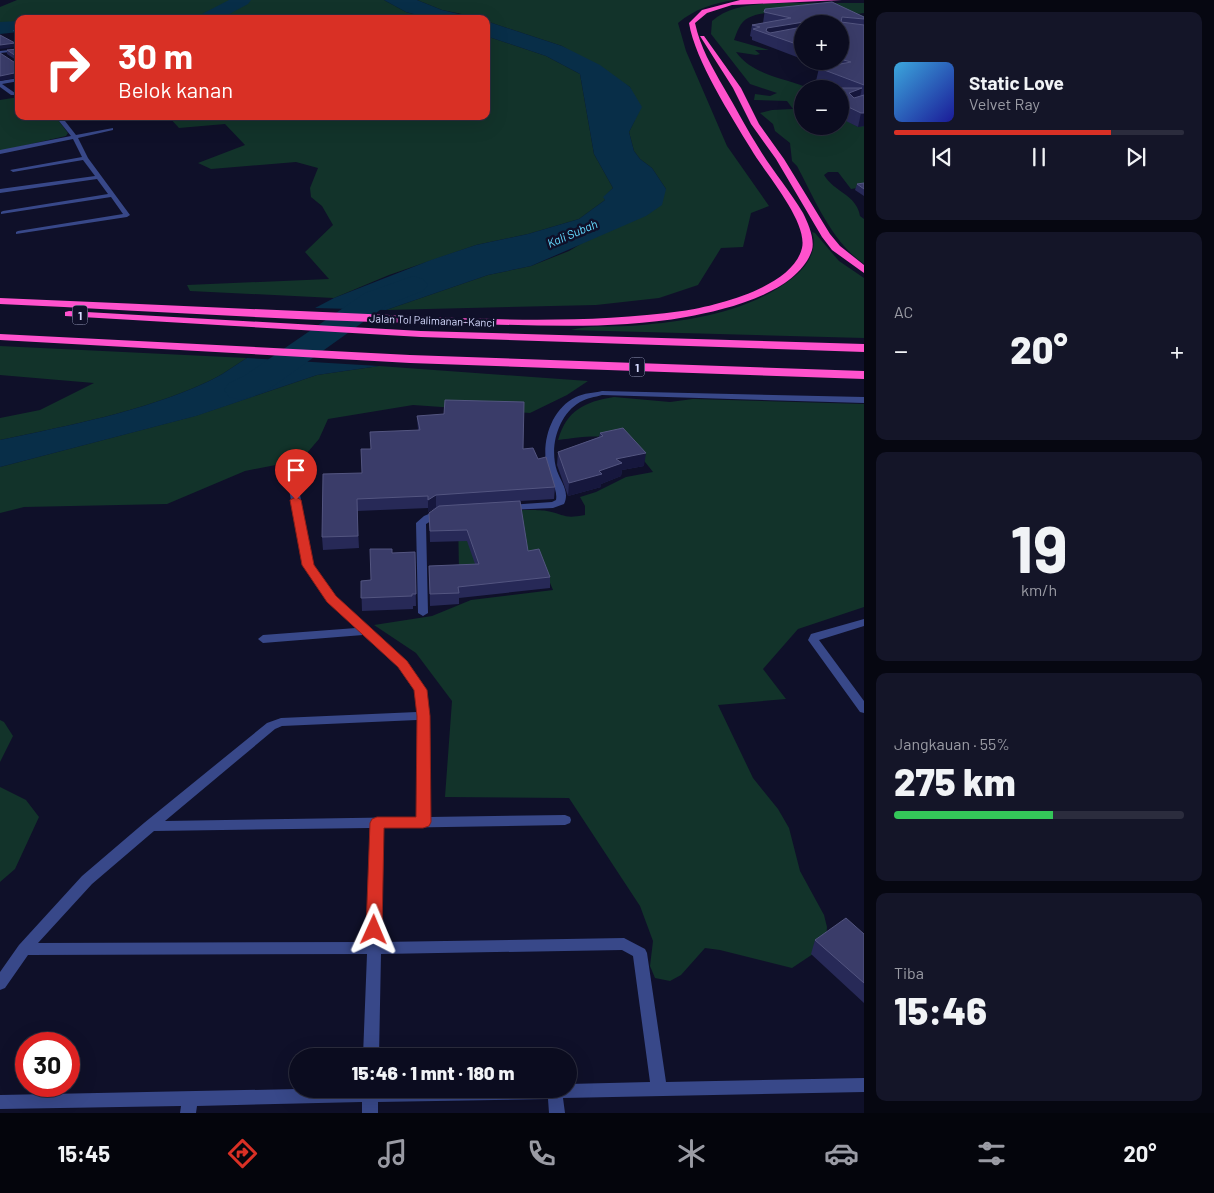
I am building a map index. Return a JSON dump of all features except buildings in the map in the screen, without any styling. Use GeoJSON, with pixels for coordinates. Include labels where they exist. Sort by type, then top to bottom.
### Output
{"type":"FeatureCollection","features":[{"type":"Feature","properties":{"kind":"highway"},"geometry":{"type":"LineString","coordinates":[[0,301],[424,320],[579,322],[635,320],[685,314],[726,304],[758,293],[773,286],[797,267],[807,249],[807,237],[803,224],[755,149],[709,68],[692,30],[695,18],[706,11],[726,4],[759,0]]}},
{"type":"Feature","properties":{"kind":"highway"},"geometry":{"type":"LineString","coordinates":[[839,0],[772,1],[736,5],[708,13],[702,18],[699,28],[705,42],[737,88],[755,124],[780,159],[826,235],[836,248],[864,270]]}},
{"type":"Feature","properties":{"kind":"highway","name":"Jalan Tol Palimanan–Kanci"},"geometry":{"type":"LineString","coordinates":[[0,309],[160,321],[421,334],[864,348]]}},
{"type":"Feature","properties":{"kind":"highway","name":"1"},"geometry":{"type":"LineString","coordinates":[[0,336],[410,359],[864,375]]}},
{"type":"Feature","properties":{"kind":"street"},"geometry":{"type":"LineString","coordinates":[[1,52],[15,50]]}},
{"type":"Feature","properties":{"kind":"street"},"geometry":{"type":"LineString","coordinates":[[1,52],[6,58]]}},
{"type":"Feature","properties":{"kind":"street"},"geometry":{"type":"LineString","coordinates":[[0,84],[15,80]]}},
{"type":"Feature","properties":{"kind":"street"},"geometry":{"type":"LineString","coordinates":[[0,84],[13,94]]}},
{"type":"Feature","properties":{"kind":"street"},"geometry":{"type":"LineString","coordinates":[[18,233],[127,215],[85,158],[74,137],[61,120]]}},
{"type":"Feature","properties":{"kind":"street"},"geometry":{"type":"LineString","coordinates":[[0,152],[111,129]]}},
{"type":"Feature","properties":{"kind":"street"},"geometry":{"type":"LineString","coordinates":[[13,170],[85,158]]}},
{"type":"Feature","properties":{"kind":"street"},"geometry":{"type":"LineString","coordinates":[[0,192],[99,176]]}},
{"type":"Feature","properties":{"kind":"street"},"geometry":{"type":"LineString","coordinates":[[3,213],[113,195]]}},
{"type":"Feature","properties":{"kind":"street"},"geometry":{"type":"LineString","coordinates":[[502,508],[553,505],[560,502],[562,494],[550,466],[552,429],[566,408],[579,399],[602,394],[864,400]]}},
{"type":"Feature","properties":{"kind":"street"},"geometry":{"type":"LineString","coordinates":[[293,484],[308,565],[331,599],[402,664],[420,690],[423,716],[423,822]]}},
{"type":"Feature","properties":{"kind":"street"},"geometry":{"type":"LineString","coordinates":[[423,613],[421,524],[436,512],[454,511]]}},
{"type":"Feature","properties":{"kind":"street"},"geometry":{"type":"LineString","coordinates":[[862,705],[813,640],[815,636],[864,622]]}},
{"type":"Feature","properties":{"kind":"street"},"geometry":{"type":"LineString","coordinates":[[263,639],[366,632]]}},
{"type":"Feature","properties":{"kind":"street"},"geometry":{"type":"LineString","coordinates":[[0,984],[24,949],[87,880],[255,738],[281,722],[423,716]]}},
{"type":"Feature","properties":{"kind":"street"},"geometry":{"type":"LineString","coordinates":[[150,826],[566,820]]}},
{"type":"Feature","properties":{"kind":"street"},"geometry":{"type":"LineString","coordinates":[[371,1048],[377,823]]}},
{"type":"Feature","properties":{"kind":"street"},"geometry":{"type":"LineString","coordinates":[[24,949],[374,948],[624,944],[640,953],[659,1089]]}},
{"type":"Feature","properties":{"kind":"street"},"geometry":{"type":"LineString","coordinates":[[577,1091],[864,1085]]}},
{"type":"Feature","properties":{"kind":"street"},"geometry":{"type":"LineString","coordinates":[[0,1102],[189,1105],[289,1098]]}},
{"type":"Feature","properties":{"kind":"street"},"geometry":{"type":"LineString","coordinates":[[370,1098],[370,1113]]}},
{"type":"Feature","properties":{"kind":"street"},"geometry":{"type":"LineString","coordinates":[[555,1098],[556,1113]]}},
{"type":"Feature","properties":{"kind":"green space"},"geometry":{"type":"Polygon","coordinates":[[[17,0],[384,0],[406,12],[417,15],[15,15],[15,27],[0,28],[0,7],[17,0]]]}},
{"type":"Feature","properties":{"kind":"green space"},"geometry":{"type":"Polygon","coordinates":[[[417,0],[735,0],[705,7],[678,23],[686,51],[727,146],[769,206],[751,213],[743,247],[721,248],[698,285],[659,298],[596,305],[386,310],[488,275],[531,266],[569,251],[589,239],[605,233],[666,189],[652,168],[640,159],[634,151],[629,132],[635,120],[630,87],[562,46],[490,22],[490,15],[466,15],[442,10],[417,0]]]}},
{"type":"Feature","properties":{"kind":"green space"},"geometry":{"type":"Polygon","coordinates":[[[777,3],[864,3],[864,13],[857,14],[864,16],[864,24],[849,21],[849,15],[773,12],[748,18],[739,28],[734,40],[769,50],[755,50],[760,54],[756,55],[736,52],[751,66],[794,83],[794,135],[849,135],[849,122],[858,127],[864,125],[864,187],[851,189],[838,172],[828,172],[824,175],[833,186],[855,203],[860,216],[864,219],[864,264],[843,244],[825,220],[797,166],[792,161],[790,143],[775,131],[773,124],[760,113],[772,110],[793,109],[787,101],[754,100],[755,94],[770,96],[777,93],[750,84],[711,34],[712,21],[731,10],[753,5],[777,3]]]}},
{"type":"Feature","properties":{"kind":"green space"},"geometry":{"type":"Polygon","coordinates":[[[490,37],[546,56],[580,74],[594,154],[613,188],[604,197],[605,200],[579,219],[528,234],[476,245],[389,275],[334,298],[190,291],[187,285],[329,279],[305,252],[333,225],[322,206],[311,197],[310,188],[318,168],[296,162],[211,169],[198,163],[245,145],[225,124],[179,128],[172,120],[490,120],[490,37]]]}},
{"type":"Feature","properties":{"kind":"green space"},"geometry":{"type":"Polygon","coordinates":[[[15,98],[15,120],[58,120],[68,133],[66,136],[0,151],[0,100],[15,98]]]}},
{"type":"Feature","properties":{"kind":"green space"},"geometry":{"type":"Polygon","coordinates":[[[812,232],[815,233],[839,261],[864,278],[864,338],[571,330],[672,322],[716,313],[758,299],[777,289],[804,267],[813,250],[814,238],[812,232]]]}},
{"type":"Feature","properties":{"kind":"green space"},"geometry":{"type":"Polygon","coordinates":[[[0,346],[247,358],[212,380],[157,402],[105,417],[0,440],[0,418],[40,410],[94,383],[0,375],[0,346]]]}},
{"type":"Feature","properties":{"kind":"green space"},"geometry":{"type":"Polygon","coordinates":[[[379,366],[588,381],[567,395],[530,413],[413,405],[328,419],[319,439],[301,460],[245,471],[167,504],[24,507],[0,513],[0,467],[195,416],[317,375],[379,366]]]}},
{"type":"Feature","properties":{"kind":"green space"},"geometry":{"type":"Polygon","coordinates":[[[614,397],[670,402],[693,399],[864,404],[864,607],[798,629],[763,669],[786,699],[718,705],[753,778],[778,809],[789,828],[800,871],[824,915],[827,927],[826,938],[822,948],[792,968],[705,948],[681,975],[670,981],[655,978],[650,966],[653,941],[640,906],[569,798],[445,797],[452,701],[416,653],[374,625],[432,616],[471,600],[553,590],[539,557],[459,572],[458,516],[529,510],[547,511],[569,517],[585,515],[585,506],[580,497],[596,492],[626,477],[653,472],[632,449],[612,438],[588,437],[558,440],[566,421],[578,409],[603,399],[614,397]]]}},
{"type":"Feature","properties":{"kind":"green space"},"geometry":{"type":"Polygon","coordinates":[[[0,720],[4,722],[13,736],[0,762],[0,720]]]}},
{"type":"Feature","properties":{"kind":"green space"},"geometry":{"type":"Polygon","coordinates":[[[0,787],[26,800],[39,817],[15,869],[0,882],[0,787]]]}},
{"type":"Feature","properties":{"kind":"water"},"geometry":{"type":"Polygon","coordinates":[[[384,0],[417,0],[442,10],[463,15],[417,15],[406,12],[384,0]]]}},
{"type":"Feature","properties":{"kind":"water","name":"Kali Subah"},"geometry":{"type":"Polygon","coordinates":[[[490,22],[562,46],[600,65],[630,87],[642,107],[629,132],[634,151],[640,159],[652,168],[666,189],[662,205],[646,216],[531,266],[488,275],[386,310],[315,308],[334,298],[431,260],[476,245],[528,234],[579,219],[605,200],[603,197],[613,188],[594,154],[580,74],[546,56],[490,37],[490,22]]]}},
{"type":"Feature","properties":{"kind":"water"},"geometry":{"type":"Polygon","coordinates":[[[247,358],[379,366],[317,375],[196,416],[0,467],[0,440],[105,417],[157,402],[212,380],[247,358]]]}},
{"type":"Feature","properties":{"kind":"waterway"},"geometry":{"type":"LineString","coordinates":[[214,15],[242,0]]}},
{"type":"Feature","properties":{"kind":"waterway"},"geometry":{"type":"LineString","coordinates":[[0,28],[15,26]]}},
{"type":"Feature","properties":{"kind":"waterway"},"geometry":{"type":"LineString","coordinates":[[241,390],[256,383],[376,299],[413,285]]}},
{"type":"Feature","properties":{"kind":"route"},"geometry":{"type":"LineString","coordinates":[[296,500],[308,565],[331,599],[402,664],[420,690],[423,716],[423,822],[377,823],[374,930]]}}]}
